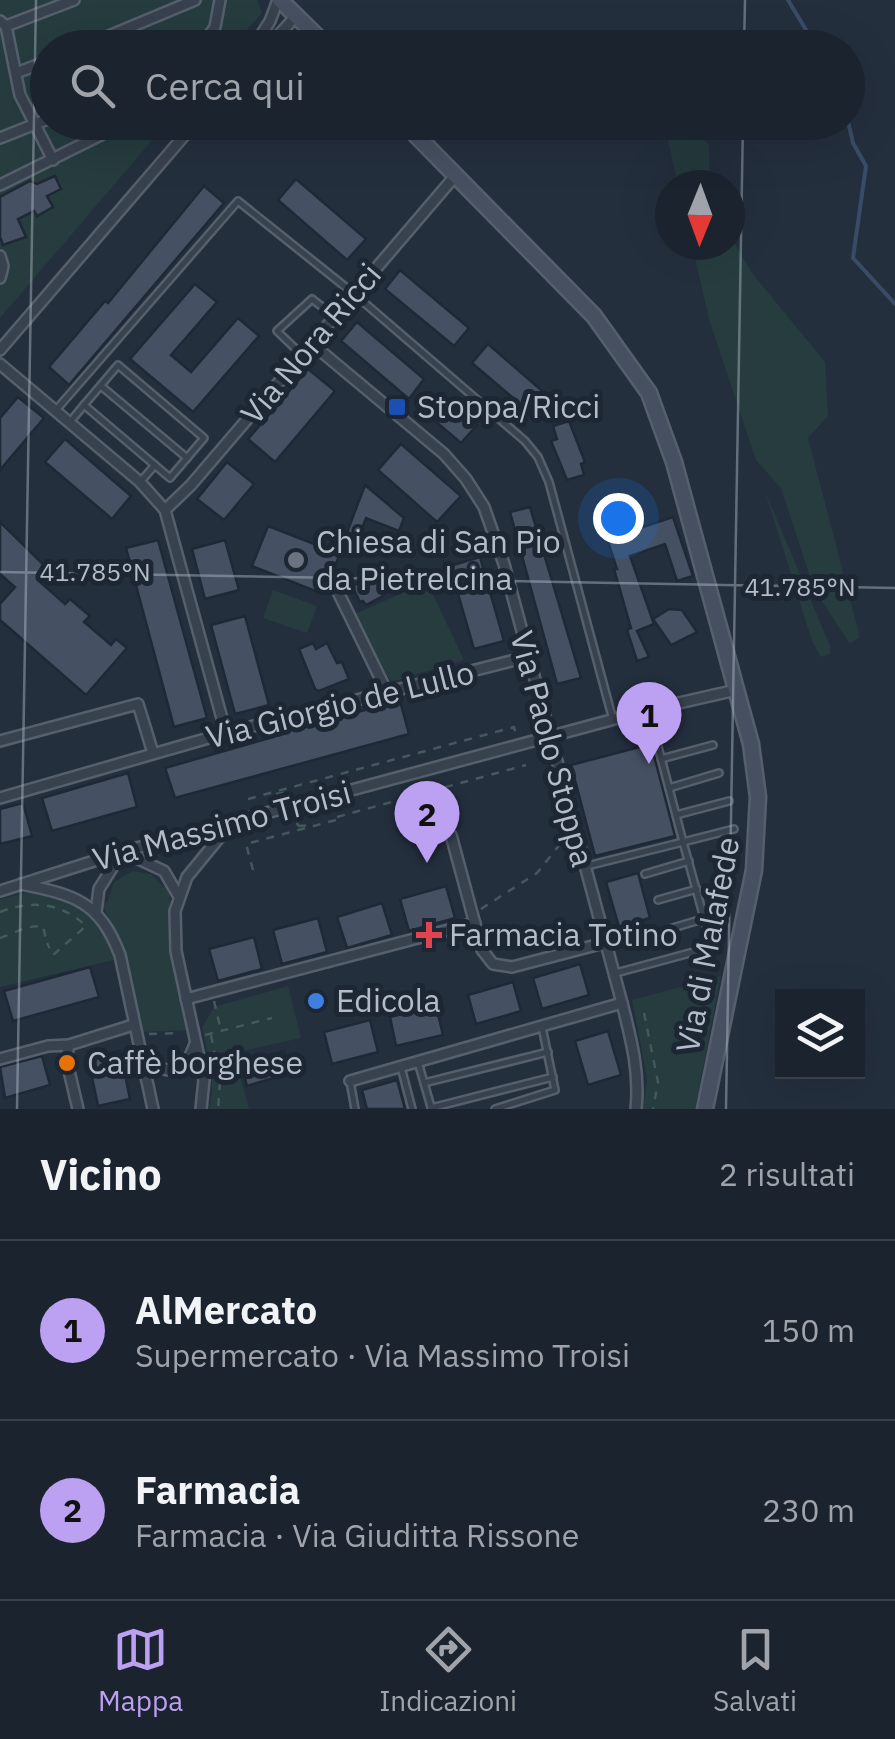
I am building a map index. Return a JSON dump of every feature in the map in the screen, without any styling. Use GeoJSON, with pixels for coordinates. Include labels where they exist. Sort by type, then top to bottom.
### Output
{"type":"FeatureCollection","features":[{"type":"Feature","properties":{"kind":"street"},"geometry":{"type":"LineString","coordinates":[[30,114],[20,95],[3,24],[74,0]]}},
{"type":"Feature","properties":{"kind":"street"},"geometry":{"type":"LineString","coordinates":[[123,30],[195,0]]}},
{"type":"Feature","properties":{"kind":"street"},"geometry":{"type":"LineString","coordinates":[[212,30],[220,0]]}},
{"type":"Feature","properties":{"kind":"street"},"geometry":{"type":"LineString","coordinates":[[264,30],[279,0],[309,30]]}},
{"type":"Feature","properties":{"kind":"street"},"geometry":{"type":"LineString","coordinates":[[283,30],[296,16]]}},
{"type":"Feature","properties":{"kind":"street"},"geometry":{"type":"LineString","coordinates":[[16,74],[30,68]]}},
{"type":"Feature","properties":{"kind":"street"},"geometry":{"type":"LineString","coordinates":[[0,138],[30,126]]}},
{"type":"Feature","properties":{"kind":"street"},"geometry":{"type":"LineString","coordinates":[[43,140],[52,160]]}},
{"type":"Feature","properties":{"kind":"street"},"geometry":{"type":"LineString","coordinates":[[0,185],[91,140]]}},
{"type":"Feature","properties":{"kind":"street"},"geometry":{"type":"LineString","coordinates":[[0,350],[181,140]]}},
{"type":"Feature","properties":{"kind":"street","name":"Via di Malafede"},"geometry":{"type":"LineString","coordinates":[[420,140],[594,316],[649,393],[674,462],[755,770],[758,834],[741,940],[705,1109]]}},
{"type":"Feature","properties":{"kind":"street","name":"Via Nora Ricci"},"geometry":{"type":"LineString","coordinates":[[165,510],[455,176]]}},
{"type":"Feature","properties":{"kind":"street"},"geometry":{"type":"LineString","coordinates":[[0,256],[0,278]]}},
{"type":"Feature","properties":{"kind":"street","name":"Via Paolo Stoppa"},"geometry":{"type":"LineString","coordinates":[[312,343],[444,454],[484,507],[504,564],[622,1003],[635,1055],[636,1109]]}},
{"type":"Feature","properties":{"kind":"street"},"geometry":{"type":"LineString","coordinates":[[0,364],[140,482],[165,510],[226,732]]}},
{"type":"Feature","properties":{"kind":"street"},"geometry":{"type":"LineString","coordinates":[[338,592],[387,692]]}},
{"type":"Feature","properties":{"kind":"street","name":"Via Giorgio de Lullo"},"geometry":{"type":"LineString","coordinates":[[0,798],[226,732],[527,657]]}},
{"type":"Feature","properties":{"kind":"street","name":"Via Massimo Troisi"},"geometry":{"type":"LineString","coordinates":[[0,891],[122,852],[648,710],[736,690]]}},
{"type":"Feature","properties":{"kind":"street"},"geometry":{"type":"LineString","coordinates":[[0,742],[138,704],[153,754]]}},
{"type":"Feature","properties":{"kind":"street"},"geometry":{"type":"LineString","coordinates":[[201,1109],[204,1080],[174,933],[178,895],[187,877],[230,825]]}},
{"type":"Feature","properties":{"kind":"street"},"geometry":{"type":"LineString","coordinates":[[451,834],[482,950],[494,964],[512,967],[604,943]]}},
{"type":"Feature","properties":{"kind":"street"},"geometry":{"type":"LineString","coordinates":[[96,912],[99,889],[122,852],[164,871],[178,895]]}},
{"type":"Feature","properties":{"kind":"street"},"geometry":{"type":"LineString","coordinates":[[19,884],[72,896],[96,912],[111,933],[120,955],[153,1109]]}},
{"type":"Feature","properties":{"kind":"street"},"geometry":{"type":"LineString","coordinates":[[186,999],[474,919]]}},
{"type":"Feature","properties":{"kind":"street"},"geometry":{"type":"LineString","coordinates":[[350,1081],[622,1003]]}},
{"type":"Feature","properties":{"kind":"street"},"geometry":{"type":"LineString","coordinates":[[0,1060],[133,1026]]}},
{"type":"Feature","properties":{"kind":"street"},"geometry":{"type":"LineString","coordinates":[[141,1057],[155,1068],[172,1070],[186,1063],[196,1041]]}},
{"type":"Feature","properties":{"kind":"street"},"geometry":{"type":"LineString","coordinates":[[70,1045],[66,1058],[78,1109]]}},
{"type":"Feature","properties":{"kind":"lane"},"geometry":{"type":"LineString","coordinates":[[56,410],[236,201],[353,294],[538,457],[549,482],[613,720]]}},
{"type":"Feature","properties":{"kind":"lane"},"geometry":{"type":"LineString","coordinates":[[302,355],[278,331],[312,299],[334,316]]}},
{"type":"Feature","properties":{"kind":"lane"},"geometry":{"type":"LineString","coordinates":[[70,422],[84,405],[100,386],[118,366],[204,438],[170,478],[84,405]]}},
{"type":"Feature","properties":{"kind":"lane"},"geometry":{"type":"LineString","coordinates":[[100,386],[187,458]]}},
{"type":"Feature","properties":{"kind":"lane"},"geometry":{"type":"LineString","coordinates":[[140,482],[155,465]]}},
{"type":"Feature","properties":{"kind":"lane"},"geometry":{"type":"LineString","coordinates":[[613,973],[712,947],[648,710]]}},
{"type":"Feature","properties":{"kind":"lane"},"geometry":{"type":"LineString","coordinates":[[662,759],[713,745]]}},
{"type":"Feature","properties":{"kind":"lane"},"geometry":{"type":"LineString","coordinates":[[669,788],[719,774]]}},
{"type":"Feature","properties":{"kind":"lane"},"geometry":{"type":"LineString","coordinates":[[676,815],[729,802]]}},
{"type":"Feature","properties":{"kind":"lane"},"geometry":{"type":"LineString","coordinates":[[584,867],[734,829]]}},
{"type":"Feature","properties":{"kind":"lane"},"geometry":{"type":"LineString","coordinates":[[645,874],[689,860]]}},
{"type":"Feature","properties":{"kind":"lane"},"geometry":{"type":"LineString","coordinates":[[658,900],[697,888]]}},
{"type":"Feature","properties":{"kind":"lane"},"geometry":{"type":"LineString","coordinates":[[666,930],[706,918]]}},
{"type":"Feature","properties":{"kind":"lane"},"geometry":{"type":"LineString","coordinates":[[495,1109],[554,1093],[542,1027]]}},
{"type":"Feature","properties":{"kind":"lane"},"geometry":{"type":"LineString","coordinates":[[424,1083],[548,1052]]}},
{"type":"Feature","properties":{"kind":"lane"},"geometry":{"type":"LineString","coordinates":[[418,1062],[431,1108],[553,1077]]}},
{"type":"Feature","properties":{"kind":"lane"},"geometry":{"type":"LineString","coordinates":[[401,1066],[412,1109]]}},
{"type":"Feature","properties":{"kind":"lane"},"geometry":{"type":"LineString","coordinates":[[350,1081],[355,1109]]}},
{"type":"Feature","properties":{"kind":"path"},"geometry":{"type":"LineString","coordinates":[[248,800],[469,737],[514,728],[516,735]]}},
{"type":"Feature","properties":{"kind":"path"},"geometry":{"type":"LineString","coordinates":[[253,870],[246,844],[526,766]]}},
{"type":"Feature","properties":{"kind":"path"},"geometry":{"type":"LineString","coordinates":[[282,790],[276,796],[288,792],[298,826],[313,826]]}},
{"type":"Feature","properties":{"kind":"path"},"geometry":{"type":"LineString","coordinates":[[336,809],[337,817]]}},
{"type":"Feature","properties":{"kind":"path"},"geometry":{"type":"LineString","coordinates":[[474,919],[546,865],[572,824]]}},
{"type":"Feature","properties":{"kind":"path"},"geometry":{"type":"LineString","coordinates":[[0,912],[34,904],[52,906],[86,926],[53,955],[43,926],[28,927],[0,938]]}},
{"type":"Feature","properties":{"kind":"path"},"geometry":{"type":"LineString","coordinates":[[213,994],[221,1031]]}},
{"type":"Feature","properties":{"kind":"path"},"geometry":{"type":"LineString","coordinates":[[644,1013],[658,1082],[653,1109]]}},
{"type":"Feature","properties":{"kind":"path"},"geometry":{"type":"LineString","coordinates":[[210,1034],[220,1083],[218,1109]]}},
{"type":"Feature","properties":{"kind":"green space"},"geometry":{"type":"Polygon","coordinates":[[[0,0],[257,0],[262,13],[247,30],[30,30],[30,140],[152,140],[0,318],[0,0]]]}},
{"type":"Feature","properties":{"kind":"green space"},"geometry":{"type":"Polygon","coordinates":[[[668,140],[704,140],[709,145],[710,170],[675,170],[668,140]]]}},
{"type":"Feature","properties":{"kind":"green space"},"geometry":{"type":"Polygon","coordinates":[[[695,260],[744,260],[825,362],[828,416],[808,438],[860,637],[850,644],[814,589],[781,488],[756,460],[709,319],[695,260]]]}},
{"type":"Feature","properties":{"kind":"green space"},"geometry":{"type":"Polygon","coordinates":[[[765,491],[830,654],[821,657],[812,641],[765,491]]]}},
{"type":"Feature","properties":{"kind":"green space"},"geometry":{"type":"Polygon","coordinates":[[[427,582],[464,660],[391,682],[353,615],[427,582]]]}},
{"type":"Feature","properties":{"kind":"green space"},"geometry":{"type":"Polygon","coordinates":[[[273,590],[317,606],[307,633],[263,618],[273,590]]]}},
{"type":"Feature","properties":{"kind":"green space"},"geometry":{"type":"Polygon","coordinates":[[[133,871],[151,874],[163,886],[170,887],[169,942],[187,1030],[141,1032],[122,944],[102,904],[107,902],[114,882],[133,871]]]}},
{"type":"Feature","properties":{"kind":"green space"},"geometry":{"type":"Polygon","coordinates":[[[31,891],[61,897],[85,911],[103,932],[114,960],[0,987],[0,899],[31,891]]]}},
{"type":"Feature","properties":{"kind":"green space"},"geometry":{"type":"Polygon","coordinates":[[[721,976],[695,1109],[643,1109],[647,1078],[632,1000],[721,976]]]}},
{"type":"Feature","properties":{"kind":"green space"},"geometry":{"type":"Polygon","coordinates":[[[288,986],[301,1038],[234,1053],[249,1109],[209,1109],[211,1070],[202,1028],[214,1007],[288,986]]]}},
{"type":"Feature","properties":{"kind":"building"},"geometry":{"type":"Polygon","coordinates":[[[55,176],[61,189],[47,196],[53,207],[37,216],[34,211],[18,219],[26,237],[3,245],[0,197],[30,181],[37,184],[55,176]]]}},
{"type":"Feature","properties":{"kind":"building"},"geometry":{"type":"Polygon","coordinates":[[[296,179],[366,239],[347,260],[278,200],[296,179]]]}},
{"type":"Feature","properties":{"kind":"building"},"geometry":{"type":"Polygon","coordinates":[[[204,186],[224,203],[69,385],[49,367],[105,301],[108,303],[204,186]]]}},
{"type":"Feature","properties":{"kind":"building"},"geometry":{"type":"Polygon","coordinates":[[[400,270],[469,328],[454,346],[385,289],[400,270]]]}},
{"type":"Feature","properties":{"kind":"building"},"geometry":{"type":"Polygon","coordinates":[[[195,284],[217,302],[171,355],[191,372],[238,318],[259,336],[193,412],[130,359],[195,284]]]}},
{"type":"Feature","properties":{"kind":"building"},"geometry":{"type":"Polygon","coordinates":[[[357,322],[424,379],[409,399],[341,341],[357,322]]]}},
{"type":"Feature","properties":{"kind":"building"},"geometry":{"type":"Polygon","coordinates":[[[488,344],[555,402],[540,421],[472,363],[488,344]]]}},
{"type":"Feature","properties":{"kind":"building"},"geometry":{"type":"Polygon","coordinates":[[[308,369],[335,391],[275,462],[248,439],[308,369]]]}},
{"type":"Feature","properties":{"kind":"building"},"geometry":{"type":"Polygon","coordinates":[[[444,396],[477,425],[461,443],[428,415],[444,396]]]}},
{"type":"Feature","properties":{"kind":"building"},"geometry":{"type":"Polygon","coordinates":[[[18,397],[44,418],[0,470],[0,418],[18,397]]]}},
{"type":"Feature","properties":{"kind":"building"},"geometry":{"type":"Polygon","coordinates":[[[569,421],[585,462],[581,464],[584,475],[567,480],[551,441],[557,439],[553,426],[569,421]]]}},
{"type":"Feature","properties":{"kind":"building"},"geometry":{"type":"Polygon","coordinates":[[[65,439],[131,496],[112,519],[45,462],[65,439]]]}},
{"type":"Feature","properties":{"kind":"building"},"geometry":{"type":"Polygon","coordinates":[[[401,444],[461,496],[437,522],[378,470],[401,444]]]}},
{"type":"Feature","properties":{"kind":"building"},"geometry":{"type":"Polygon","coordinates":[[[227,462],[254,484],[224,520],[197,499],[227,462]]]}},
{"type":"Feature","properties":{"kind":"building"},"geometry":{"type":"Polygon","coordinates":[[[365,485],[404,518],[399,531],[366,518],[351,556],[340,551],[365,485]]]}},
{"type":"Feature","properties":{"kind":"building"},"geometry":{"type":"Polygon","coordinates":[[[530,507],[581,678],[557,684],[510,512],[530,507]]]}},
{"type":"Feature","properties":{"kind":"building"},"geometry":{"type":"Polygon","coordinates":[[[673,517],[693,576],[677,581],[665,544],[630,556],[654,624],[637,631],[649,657],[637,661],[607,539],[673,517]]]}},
{"type":"Feature","properties":{"kind":"building"},"geometry":{"type":"Polygon","coordinates":[[[0,522],[50,571],[40,582],[65,604],[70,599],[90,616],[84,622],[111,645],[116,639],[127,648],[86,695],[0,620],[0,604],[15,587],[0,574],[0,522]]]}},
{"type":"Feature","properties":{"kind":"building","name":"Chiesa di San Pio da Pietrelcina"},"geometry":{"type":"Polygon","coordinates":[[[268,526],[340,554],[323,594],[252,566],[268,526]]]}},
{"type":"Feature","properties":{"kind":"building"},"geometry":{"type":"Polygon","coordinates":[[[158,540],[207,718],[174,727],[126,548],[158,540]]]}},
{"type":"Feature","properties":{"kind":"building"},"geometry":{"type":"Polygon","coordinates":[[[225,540],[239,590],[205,599],[192,549],[225,540]]]}},
{"type":"Feature","properties":{"kind":"building"},"geometry":{"type":"Polygon","coordinates":[[[480,557],[504,641],[474,649],[450,566],[480,557]]]}},
{"type":"Feature","properties":{"kind":"building"},"geometry":{"type":"Polygon","coordinates":[[[379,573],[387,588],[382,590],[383,596],[366,605],[360,602],[352,586],[379,573]]]}},
{"type":"Feature","properties":{"kind":"building"},"geometry":{"type":"Polygon","coordinates":[[[669,609],[682,610],[697,632],[671,645],[653,619],[669,609]]]}},
{"type":"Feature","properties":{"kind":"building"},"geometry":{"type":"Polygon","coordinates":[[[245,616],[269,705],[235,714],[211,625],[245,616]]]}},
{"type":"Feature","properties":{"kind":"building"},"geometry":{"type":"Polygon","coordinates":[[[313,643],[316,649],[327,643],[349,679],[319,691],[315,689],[299,649],[313,643]]]}},
{"type":"Feature","properties":{"kind":"building"},"geometry":{"type":"Polygon","coordinates":[[[400,701],[409,734],[175,798],[165,768],[287,733],[286,729],[337,714],[338,717],[400,701]]]}},
{"type":"Feature","properties":{"kind":"building"},"geometry":{"type":"Polygon","coordinates":[[[651,744],[675,836],[595,856],[571,765],[651,744]]]}},
{"type":"Feature","properties":{"kind":"building"},"geometry":{"type":"Polygon","coordinates":[[[128,773],[137,807],[52,831],[42,798],[128,773]]]}},
{"type":"Feature","properties":{"kind":"building"},"geometry":{"type":"Polygon","coordinates":[[[23,803],[32,836],[0,844],[0,809],[23,803]]]}},
{"type":"Feature","properties":{"kind":"building"},"geometry":{"type":"Polygon","coordinates":[[[638,873],[650,918],[619,927],[606,882],[638,873]]]}},
{"type":"Feature","properties":{"kind":"building"},"geometry":{"type":"Polygon","coordinates":[[[446,886],[455,918],[409,931],[400,899],[446,886]]]}},
{"type":"Feature","properties":{"kind":"building"},"geometry":{"type":"Polygon","coordinates":[[[382,903],[392,935],[347,948],[337,917],[382,903]]]}},
{"type":"Feature","properties":{"kind":"building"},"geometry":{"type":"Polygon","coordinates":[[[318,918],[327,952],[282,964],[273,930],[318,918]]]}},
{"type":"Feature","properties":{"kind":"building"},"geometry":{"type":"Polygon","coordinates":[[[254,937],[262,969],[218,981],[209,949],[254,937]]]}},
{"type":"Feature","properties":{"kind":"building"},"geometry":{"type":"Polygon","coordinates":[[[580,964],[589,995],[542,1009],[533,978],[580,964]]]}},
{"type":"Feature","properties":{"kind":"building"},"geometry":{"type":"Polygon","coordinates":[[[90,967],[99,997],[13,1021],[4,991],[90,967]]]}},
{"type":"Feature","properties":{"kind":"building"},"geometry":{"type":"Polygon","coordinates":[[[513,982],[521,1011],[476,1024],[468,995],[513,982]]]}},
{"type":"Feature","properties":{"kind":"building"},"geometry":{"type":"Polygon","coordinates":[[[436,1006],[443,1035],[396,1046],[390,1017],[436,1006]]]}},
{"type":"Feature","properties":{"kind":"building"},"geometry":{"type":"Polygon","coordinates":[[[370,1020],[378,1052],[332,1064],[324,1032],[370,1020]]]}},
{"type":"Feature","properties":{"kind":"building"},"geometry":{"type":"Polygon","coordinates":[[[608,1031],[621,1075],[588,1085],[575,1041],[608,1031]]]}},
{"type":"Feature","properties":{"kind":"building"},"geometry":{"type":"Polygon","coordinates":[[[120,1051],[130,1099],[98,1106],[88,1058],[120,1051]]]}},
{"type":"Feature","properties":{"kind":"building"},"geometry":{"type":"Polygon","coordinates":[[[284,1051],[290,1073],[247,1086],[241,1063],[284,1051]]]}},
{"type":"Feature","properties":{"kind":"building"},"geometry":{"type":"Polygon","coordinates":[[[42,1056],[50,1085],[5,1098],[0,1067],[42,1056]]]}},
{"type":"Feature","properties":{"kind":"building"},"geometry":{"type":"Polygon","coordinates":[[[397,1080],[405,1109],[367,1109],[362,1090],[397,1080]]]}},
{"type":"Feature","properties":{"kind":"waterway"},"geometry":{"type":"LineString","coordinates":[[788,0],[806,30]]}},
{"type":"Feature","properties":{"kind":"waterway"},"geometry":{"type":"LineString","coordinates":[[852,140],[866,166],[853,258],[895,304]]}},
{"type":"Feature","properties":{"kind":"place","name":"Stoppa/Ricci"},"geometry":{"type":"Point","coordinates":[397,407]}},
{"type":"Feature","properties":{"kind":"place","name":"Chiesa di San Pio da Pietrelcina"},"geometry":{"type":"Point","coordinates":[296,560]}},
{"type":"Feature","properties":{"kind":"place","name":"AlMercato"},"geometry":{"type":"Point","coordinates":[649,764]}},
{"type":"Feature","properties":{"kind":"place","name":"Farmacia"},"geometry":{"type":"Point","coordinates":[427,863]}},
{"type":"Feature","properties":{"kind":"place","name":"Farmacia Totino"},"geometry":{"type":"Point","coordinates":[429,935]}},
{"type":"Feature","properties":{"kind":"place","name":"Edicola"},"geometry":{"type":"Point","coordinates":[316,1001]}},
{"type":"Feature","properties":{"kind":"place","name":"Caffè borghese"},"geometry":{"type":"Point","coordinates":[67,1063]}}]}
